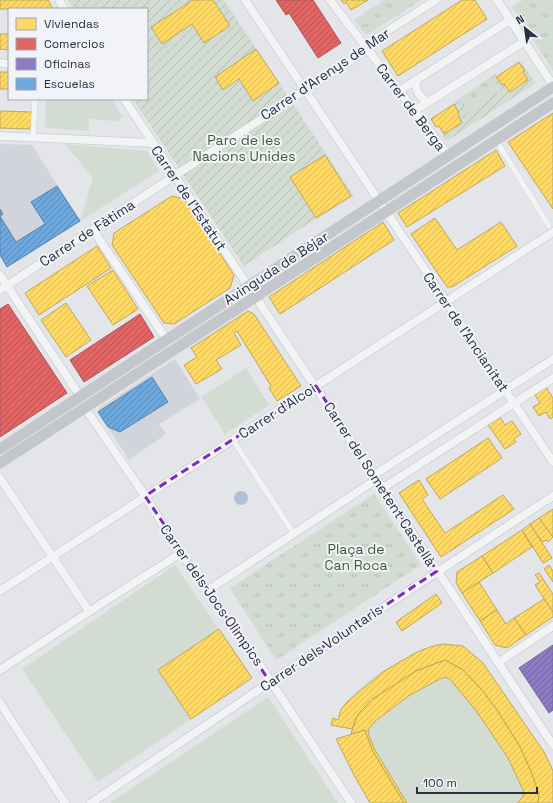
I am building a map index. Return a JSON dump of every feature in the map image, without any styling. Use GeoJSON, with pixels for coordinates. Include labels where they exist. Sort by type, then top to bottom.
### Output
{"type":"FeatureCollection","features":[{"type":"Feature","properties":{"kind":"main road","name":"Avinguda de Béjar"},"geometry":{"type":"LineString","coordinates":[[0,449],[449,156],[553,86]]}},
{"type":"Feature","properties":{"kind":"main road","name":"Avinguda de Béjar"},"geometry":{"type":"LineString","coordinates":[[0,464],[255,296],[553,103]]}},
{"type":"Feature","properties":{"kind":"main road","name":"Carrer de l'Estatut"},"geometry":{"type":"LineString","coordinates":[[248,286],[255,296]]}},
{"type":"Feature","properties":{"kind":"street","name":"Carrer de l'Ancianitat"},"geometry":{"type":"LineString","coordinates":[[246,0],[553,462]]}},
{"type":"Feature","properties":{"kind":"street","name":"Carrer de Berga"},"geometry":{"type":"LineString","coordinates":[[330,0],[449,156]]}},
{"type":"Feature","properties":{"kind":"street","name":"Carrer d'Arenys de Mar"},"geometry":{"type":"LineString","coordinates":[[174,176],[304,89],[367,49],[372,41],[436,0]]}},
{"type":"Feature","properties":{"kind":"street"},"geometry":{"type":"LineString","coordinates":[[497,0],[553,86]]}},
{"type":"Feature","properties":{"kind":"street"},"geometry":{"type":"LineString","coordinates":[[399,91],[510,20]]}},
{"type":"Feature","properties":{"kind":"street"},"geometry":{"type":"LineString","coordinates":[[414,111],[525,41]]}},
{"type":"Feature","properties":{"kind":"street"},"geometry":{"type":"LineString","coordinates":[[416,80],[415,87],[418,94],[423,100],[429,101]]}},
{"type":"Feature","properties":{"kind":"street"},"geometry":{"type":"LineString","coordinates":[[33,137],[35,100]]}},
{"type":"Feature","properties":{"kind":"street","name":"Carrer de l'Estatut"},"geometry":{"type":"LineString","coordinates":[[125,100],[248,286]]}},
{"type":"Feature","properties":{"kind":"street"},"geometry":{"type":"LineString","coordinates":[[0,136],[153,143]]}},
{"type":"Feature","properties":{"kind":"street"},"geometry":{"type":"LineString","coordinates":[[499,145],[551,229]]}},
{"type":"Feature","properties":{"kind":"street","name":"Carrer de Fàtima"},"geometry":{"type":"LineString","coordinates":[[4,288],[174,176]]}},
{"type":"Feature","properties":{"kind":"street","name":"Carrer d'Alcoi"},"geometry":{"type":"LineString","coordinates":[[0,591],[446,301],[551,229]]}},
{"type":"Feature","properties":{"kind":"street"},"geometry":{"type":"LineString","coordinates":[[93,230],[167,340]]}},
{"type":"Feature","properties":{"kind":"street"},"geometry":{"type":"LineString","coordinates":[[0,275],[4,288],[80,396]]}},
{"type":"Feature","properties":{"kind":"street","name":"Carrer del Sometent Castellà"},"geometry":{"type":"LineString","coordinates":[[255,296],[553,745]]}},
{"type":"Feature","properties":{"kind":"street"},"geometry":{"type":"LineString","coordinates":[[208,590],[294,534],[375,477],[553,359]]}},
{"type":"Feature","properties":{"kind":"street"},"geometry":{"type":"LineString","coordinates":[[383,488],[553,378]]}},
{"type":"Feature","properties":{"kind":"street","name":"Carrer dels Jocs Olimpics"},"geometry":{"type":"LineString","coordinates":[[85,408],[181,554],[208,590],[351,803]]}},
{"type":"Feature","properties":{"kind":"street"},"geometry":{"type":"LineString","coordinates":[[233,440],[294,534]]}},
{"type":"Feature","properties":{"kind":"street"},"geometry":{"type":"LineString","coordinates":[[0,478],[89,611]]}},
{"type":"Feature","properties":{"kind":"street","name":"Carrer dels Voluntaris"},"geometry":{"type":"LineString","coordinates":[[91,803],[437,571],[553,496]]}},
{"type":"Feature","properties":{"kind":"street"},"geometry":{"type":"LineString","coordinates":[[0,670],[89,611],[181,554]]}},
{"type":"Feature","properties":{"kind":"street"},"geometry":{"type":"LineString","coordinates":[[498,662],[553,626]]}},
{"type":"Feature","properties":{"kind":"street"},"geometry":{"type":"LineString","coordinates":[[0,703],[65,803]]}},
{"type":"Feature","properties":{"kind":"highlighted area"},"geometry":{"type":"Polygon","coordinates":[[[316,386],[437,571],[270,682],[145,496],[316,386]]]}},
{"type":"Feature","properties":{"kind":"shaded area"},"geometry":{"type":"Polygon","coordinates":[[[0,144],[32,145],[80,221],[7,267],[0,255],[0,144]]]}},
{"type":"Feature","properties":{"kind":"shaded area"},"geometry":{"type":"Polygon","coordinates":[[[175,359],[200,399],[159,424],[166,434],[129,460],[98,412],[99,408],[175,359]]]}},
{"type":"Feature","properties":{"kind":"green space","name":"Parc de les Nacions Unides"},"geometry":{"type":"Polygon","coordinates":[[[68,0],[224,0],[354,196],[303,227],[244,266],[134,100],[148,100],[148,8],[73,8],[68,0]]]}},
{"type":"Feature","properties":{"kind":"green space"},"geometry":{"type":"Polygon","coordinates":[[[384,0],[421,0],[369,34],[364,33],[354,20],[384,0]]]}},
{"type":"Feature","properties":{"kind":"green space"},"geometry":{"type":"Polygon","coordinates":[[[523,0],[553,1],[553,71],[512,7],[523,0]]]}},
{"type":"Feature","properties":{"kind":"green space"},"geometry":{"type":"Polygon","coordinates":[[[522,63],[536,83],[447,141],[442,135],[462,123],[458,115],[459,113],[453,103],[458,99],[467,112],[500,91],[491,77],[495,74],[502,85],[504,84],[510,92],[528,80],[523,72],[525,71],[521,64],[522,63]]]}},
{"type":"Feature","properties":{"kind":"green space"},"geometry":{"type":"Polygon","coordinates":[[[491,77],[500,91],[467,112],[458,99],[491,77]]]}},
{"type":"Feature","properties":{"kind":"green space"},"geometry":{"type":"Polygon","coordinates":[[[46,100],[112,100],[123,117],[116,121],[89,119],[89,131],[45,128],[46,100]]]}},
{"type":"Feature","properties":{"kind":"green space"},"geometry":{"type":"Polygon","coordinates":[[[65,144],[147,151],[159,171],[80,221],[93,178],[65,144]]]}},
{"type":"Feature","properties":{"kind":"green space"},"geometry":{"type":"Polygon","coordinates":[[[246,368],[269,405],[225,434],[201,397],[246,368]]]}},
{"type":"Feature","properties":{"kind":"green space","name":"Plaça de Can Roca"},"geometry":{"type":"Polygon","coordinates":[[[374,494],[421,565],[276,660],[230,588],[374,494]]]}},
{"type":"Feature","properties":{"kind":"green space"},"geometry":{"type":"Polygon","coordinates":[[[175,565],[252,678],[98,782],[22,669],[175,565]]]}},
{"type":"Feature","properties":{"kind":"green space"},"geometry":{"type":"Polygon","coordinates":[[[443,644],[463,646],[483,663],[544,752],[553,771],[553,803],[370,803],[336,739],[351,734],[352,729],[331,725],[333,718],[338,720],[342,708],[365,684],[399,662],[431,647],[443,644]]]}},
{"type":"Feature","properties":{"kind":"green space"},"geometry":{"type":"Polygon","coordinates":[[[268,697],[338,803],[110,803],[268,697]]]}},
{"type":"Feature","properties":{"kind":"water"},"geometry":{"type":"Polygon","coordinates":[[[238,491],[244,491],[248,495],[248,501],[244,505],[238,505],[234,501],[234,495],[238,491]]]}},
{"type":"Feature","properties":{"kind":"building: Viviendas"},"geometry":{"type":"Polygon","coordinates":[[[0,0],[48,0],[52,8],[8,8],[0,9],[0,0]]]}},
{"type":"Feature","properties":{"kind":"building: Viviendas"},"geometry":{"type":"Polygon","coordinates":[[[193,0],[213,0],[230,26],[204,43],[192,24],[162,44],[151,27],[193,0]]]}},
{"type":"Feature","properties":{"kind":"building: Viviendas"},"geometry":{"type":"Polygon","coordinates":[[[341,0],[368,0],[351,10],[346,2],[344,4],[341,0]]]}},
{"type":"Feature","properties":{"kind":"building: Viviendas"},"geometry":{"type":"Polygon","coordinates":[[[462,0],[475,0],[487,19],[398,76],[382,51],[462,0]]]}},
{"type":"Feature","properties":{"kind":"building: Viviendas"},"geometry":{"type":"Polygon","coordinates":[[[0,34],[8,34],[8,50],[0,49],[0,34]]]}},
{"type":"Feature","properties":{"kind":"building: Viviendas"},"geometry":{"type":"Polygon","coordinates":[[[256,49],[279,83],[253,101],[239,79],[223,90],[215,77],[256,49]]]}},
{"type":"Feature","properties":{"kind":"building: Viviendas"},"geometry":{"type":"Polygon","coordinates":[[[519,62],[525,71],[523,72],[528,80],[510,92],[496,77],[519,62]]]}},
{"type":"Feature","properties":{"kind":"building: Viviendas"},"geometry":{"type":"Polygon","coordinates":[[[0,72],[8,72],[8,89],[0,89],[0,72]]]}},
{"type":"Feature","properties":{"kind":"building: Viviendas"},"geometry":{"type":"Polygon","coordinates":[[[454,104],[462,123],[444,134],[439,126],[436,127],[431,119],[454,104]]]}},
{"type":"Feature","properties":{"kind":"building: Viviendas"},"geometry":{"type":"Polygon","coordinates":[[[0,111],[32,112],[31,129],[0,128],[0,111]]]}},
{"type":"Feature","properties":{"kind":"building: Viviendas"},"geometry":{"type":"Polygon","coordinates":[[[553,113],[553,209],[508,142],[553,113]]]}},
{"type":"Feature","properties":{"kind":"building: Viviendas"},"geometry":{"type":"Polygon","coordinates":[[[496,150],[505,166],[407,227],[398,213],[496,150]]]}},
{"type":"Feature","properties":{"kind":"building: Viviendas"},"geometry":{"type":"Polygon","coordinates":[[[325,155],[351,196],[316,218],[290,177],[325,155]]]}},
{"type":"Feature","properties":{"kind":"building: Viviendas"},"geometry":{"type":"Polygon","coordinates":[[[172,196],[184,199],[234,275],[230,288],[174,324],[164,323],[112,245],[114,233],[172,196]]]}},
{"type":"Feature","properties":{"kind":"building: Viviendas"},"geometry":{"type":"Polygon","coordinates":[[[435,218],[457,250],[501,222],[517,246],[452,287],[447,287],[411,234],[435,218]]]}},
{"type":"Feature","properties":{"kind":"building: Viviendas"},"geometry":{"type":"Polygon","coordinates":[[[383,222],[394,240],[280,314],[269,297],[383,222]]]}},
{"type":"Feature","properties":{"kind":"building: Viviendas"},"geometry":{"type":"Polygon","coordinates":[[[97,246],[111,268],[39,315],[25,293],[97,246]]]}},
{"type":"Feature","properties":{"kind":"building: Viviendas"},"geometry":{"type":"Polygon","coordinates":[[[113,270],[138,309],[113,325],[87,286],[113,270]]]}},
{"type":"Feature","properties":{"kind":"building: Viviendas"},"geometry":{"type":"Polygon","coordinates":[[[66,303],[91,340],[66,357],[41,320],[66,303]]]}},
{"type":"Feature","properties":{"kind":"building: Viviendas"},"geometry":{"type":"Polygon","coordinates":[[[248,311],[254,314],[301,386],[277,401],[269,388],[271,386],[237,331],[234,333],[241,345],[216,360],[222,369],[196,384],[184,365],[197,357],[191,348],[248,311]]]}},
{"type":"Feature","properties":{"kind":"building: Viviendas"},"geometry":{"type":"Polygon","coordinates":[[[546,387],[553,398],[553,417],[550,419],[546,412],[539,416],[533,407],[540,403],[535,395],[546,387]]]}},
{"type":"Feature","properties":{"kind":"building: Viviendas"},"geometry":{"type":"Polygon","coordinates":[[[500,417],[505,425],[512,421],[521,434],[514,439],[516,442],[505,449],[488,425],[500,417]]]}},
{"type":"Feature","properties":{"kind":"building: Viviendas"},"geometry":{"type":"Polygon","coordinates":[[[488,438],[502,458],[440,499],[426,479],[488,438]]]}},
{"type":"Feature","properties":{"kind":"building: Viviendas"},"geometry":{"type":"Polygon","coordinates":[[[419,480],[428,495],[422,499],[445,533],[503,495],[514,509],[441,557],[399,493],[419,480]]]}},
{"type":"Feature","properties":{"kind":"building: Viviendas"},"geometry":{"type":"Polygon","coordinates":[[[553,509],[553,537],[539,518],[553,509]]]}},
{"type":"Feature","properties":{"kind":"building: Viviendas"},"geometry":{"type":"Polygon","coordinates":[[[539,518],[553,537],[548,542],[546,540],[542,542],[530,524],[539,518]]]}},
{"type":"Feature","properties":{"kind":"building: Viviendas"},"geometry":{"type":"Polygon","coordinates":[[[530,524],[552,558],[543,563],[522,530],[530,524]]]}},
{"type":"Feature","properties":{"kind":"building: Viviendas"},"geometry":{"type":"Polygon","coordinates":[[[522,530],[532,547],[493,573],[482,556],[522,530]]]}},
{"type":"Feature","properties":{"kind":"building: Viviendas"},"geometry":{"type":"Polygon","coordinates":[[[482,556],[493,573],[462,593],[456,583],[457,572],[482,556]]]}},
{"type":"Feature","properties":{"kind":"building: Viviendas"},"geometry":{"type":"Polygon","coordinates":[[[549,565],[553,571],[553,582],[544,569],[549,565]]]}},
{"type":"Feature","properties":{"kind":"building: Viviendas"},"geometry":{"type":"Polygon","coordinates":[[[539,573],[553,594],[553,612],[535,585],[540,582],[535,575],[539,573]]]}},
{"type":"Feature","properties":{"kind":"building: Viviendas"},"geometry":{"type":"Polygon","coordinates":[[[479,582],[497,610],[480,621],[462,593],[479,582]]]}},
{"type":"Feature","properties":{"kind":"building: Viviendas"},"geometry":{"type":"Polygon","coordinates":[[[436,594],[442,603],[402,631],[396,622],[436,594]]]}},
{"type":"Feature","properties":{"kind":"building: Viviendas"},"geometry":{"type":"Polygon","coordinates":[[[544,599],[553,612],[553,617],[526,635],[514,618],[544,599]]]}},
{"type":"Feature","properties":{"kind":"building: Viviendas"},"geometry":{"type":"Polygon","coordinates":[[[497,610],[506,624],[514,618],[526,635],[507,648],[495,645],[480,621],[497,610]]]}},
{"type":"Feature","properties":{"kind":"building: Viviendas"},"geometry":{"type":"Polygon","coordinates":[[[219,629],[252,678],[191,719],[158,670],[219,629]]]}},
{"type":"Feature","properties":{"kind":"building: Viviendas"},"geometry":{"type":"Polygon","coordinates":[[[443,644],[463,646],[483,663],[544,752],[550,764],[553,771],[553,803],[538,803],[539,794],[530,769],[520,747],[497,710],[482,690],[463,670],[445,660],[416,671],[371,700],[357,716],[352,729],[331,725],[333,718],[338,720],[341,709],[347,702],[384,671],[417,652],[443,644]]]}},
{"type":"Feature","properties":{"kind":"building: Viviendas"},"geometry":{"type":"Polygon","coordinates":[[[445,660],[463,670],[482,690],[497,710],[520,747],[530,769],[539,794],[538,803],[517,803],[522,798],[524,793],[508,758],[477,712],[450,679],[445,677],[410,695],[374,722],[368,730],[375,750],[407,803],[404,803],[372,750],[365,730],[351,734],[357,716],[371,700],[416,671],[445,660]]]}},
{"type":"Feature","properties":{"kind":"building: Viviendas"},"geometry":{"type":"Polygon","coordinates":[[[365,730],[372,750],[404,803],[370,803],[355,777],[336,739],[365,730]]]}},
{"type":"Feature","properties":{"kind":"building: Comercios"},"geometry":{"type":"Polygon","coordinates":[[[276,0],[313,0],[341,43],[318,58],[289,13],[286,15],[276,0]]]}},
{"type":"Feature","properties":{"kind":"building: Comercios"},"geometry":{"type":"Polygon","coordinates":[[[8,304],[67,393],[0,437],[0,309],[8,304]]]}},
{"type":"Feature","properties":{"kind":"building: Comercios"},"geometry":{"type":"Polygon","coordinates":[[[140,314],[154,337],[84,382],[70,360],[140,314]]]}},
{"type":"Feature","properties":{"kind":"building: Oficinas"},"geometry":{"type":"Polygon","coordinates":[[[553,645],[553,710],[549,713],[519,668],[553,645]]]}},
{"type":"Feature","properties":{"kind":"building: Escuelas"},"geometry":{"type":"Polygon","coordinates":[[[57,186],[80,221],[7,267],[0,255],[0,216],[16,242],[45,224],[31,202],[57,186]]]}},
{"type":"Feature","properties":{"kind":"building: Escuelas"},"geometry":{"type":"Polygon","coordinates":[[[0,209],[3,214],[0,216],[0,209]]]}},
{"type":"Feature","properties":{"kind":"building: Escuelas"},"geometry":{"type":"Polygon","coordinates":[[[152,377],[168,402],[120,432],[108,427],[98,412],[152,377]]]}}]}
